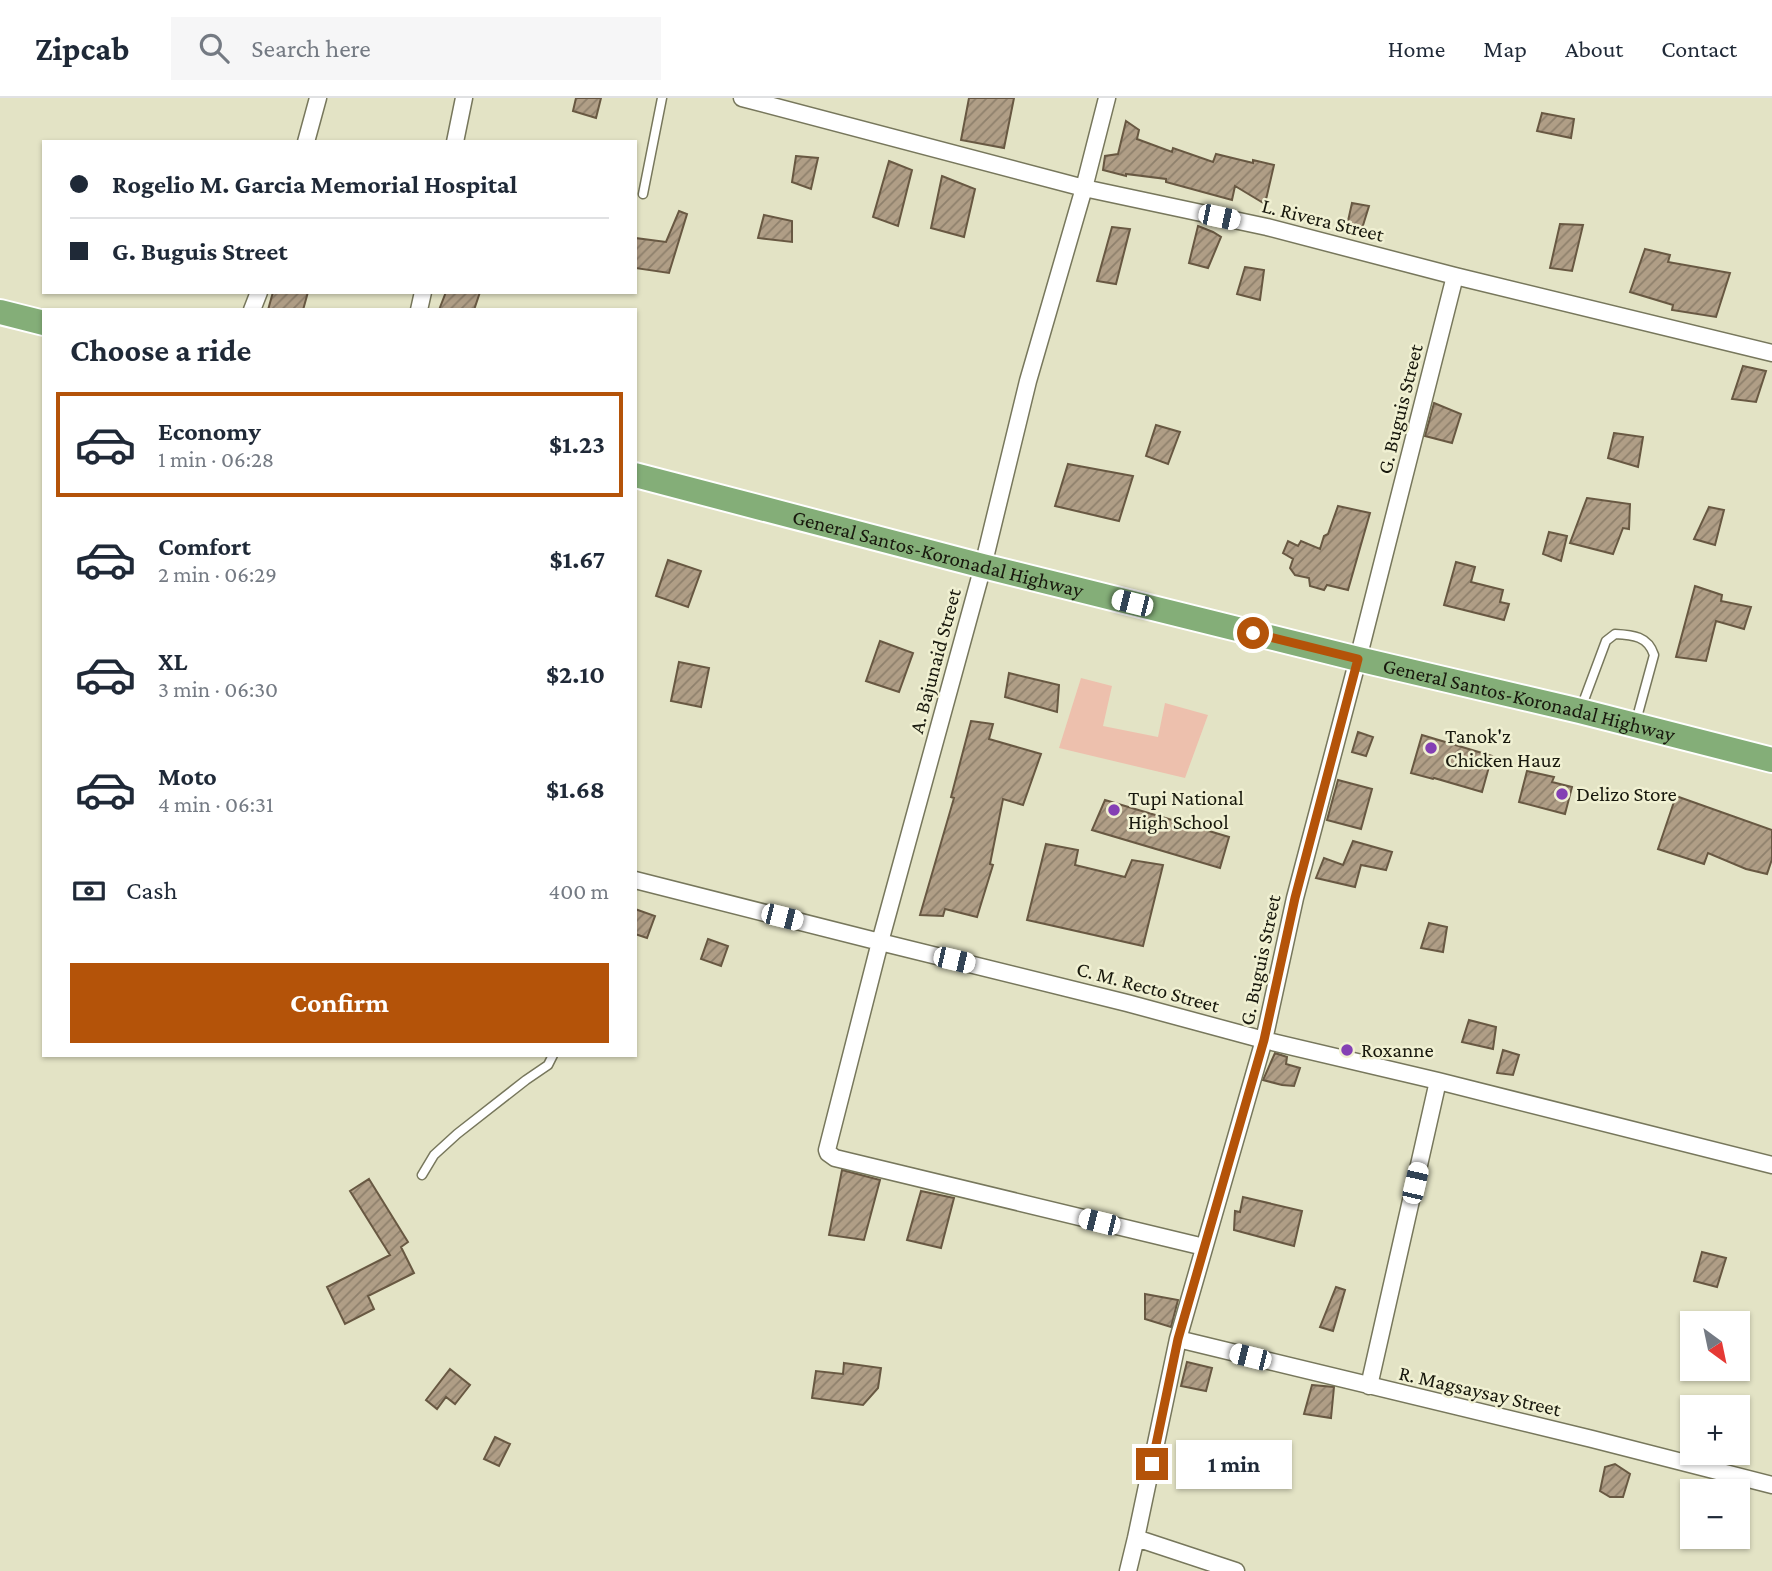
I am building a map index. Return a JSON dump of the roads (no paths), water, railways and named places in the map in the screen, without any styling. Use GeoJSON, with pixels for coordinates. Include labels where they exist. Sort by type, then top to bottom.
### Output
{"type":"FeatureCollection","features":[{"type":"Feature","properties":{"kind":"highway"},"geometry":{"type":"LineString","coordinates":[[0,312],[42,322]]}},
{"type":"Feature","properties":{"kind":"highway","name":"General Santos-Koronadal Highway"},"geometry":{"type":"LineString","coordinates":[[637,476],[982,566],[1772,760]]}},
{"type":"Feature","properties":{"kind":"street"},"geometry":{"type":"LineString","coordinates":[[307,140],[318,98]]}},
{"type":"Feature","properties":{"kind":"street"},"geometry":{"type":"LineString","coordinates":[[455,140],[464,98]]}},
{"type":"Feature","properties":{"kind":"street","name":"L. Rivera Street"},"geometry":{"type":"LineString","coordinates":[[742,98],[1084,188],[1267,227],[1772,353]]}},
{"type":"Feature","properties":{"kind":"street","name":"A. Bajunaid Street"},"geometry":{"type":"LineString","coordinates":[[1107,98],[1028,382],[982,566],[827,1147],[828,1153],[835,1158],[1205,1247]]}},
{"type":"Feature","properties":{"kind":"street","name":"G. Buguis Street"},"geometry":{"type":"LineString","coordinates":[[1128,1571],[1178,1339],[1264,1040],[1295,898],[1455,276]]}},
{"type":"Feature","properties":{"kind":"street","name":"C. M. Recto Street"},"geometry":{"type":"LineString","coordinates":[[637,881],[1264,1040],[1772,1165]]}},
{"type":"Feature","properties":{"kind":"street"},"geometry":{"type":"LineString","coordinates":[[1369,1386],[1438,1082]]}},
{"type":"Feature","properties":{"kind":"street","name":"R. Magsaysay Street"},"geometry":{"type":"LineString","coordinates":[[1178,1339],[1772,1485]]}},
{"type":"Feature","properties":{"kind":"street"},"geometry":{"type":"LineString","coordinates":[[1136,1538],[1236,1571]]}},
{"type":"Feature","properties":{"kind":"lane"},"geometry":{"type":"LineString","coordinates":[[643,194],[662,98]]}},
{"type":"Feature","properties":{"kind":"lane"},"geometry":{"type":"LineString","coordinates":[[1580,711],[1606,641],[1615,634],[1637,635],[1646,640],[1654,655],[1634,726]]}},
{"type":"Feature","properties":{"kind":"lane"},"geometry":{"type":"LineString","coordinates":[[422,1175],[442,1148],[548,1065],[552,1057]]}},
{"type":"Feature","properties":{"kind":"place","name":"Tanok'z Chicken Hauz"},"geometry":{"type":"Point","coordinates":[1431,748]}},
{"type":"Feature","properties":{"kind":"place","name":"Delizo Store"},"geometry":{"type":"Point","coordinates":[1562,794]}},
{"type":"Feature","properties":{"kind":"place","name":"Tupi National High School"},"geometry":{"type":"Point","coordinates":[1114,810]}},
{"type":"Feature","properties":{"kind":"place","name":"Roxanne"},"geometry":{"type":"Point","coordinates":[1347,1050]}}]}
